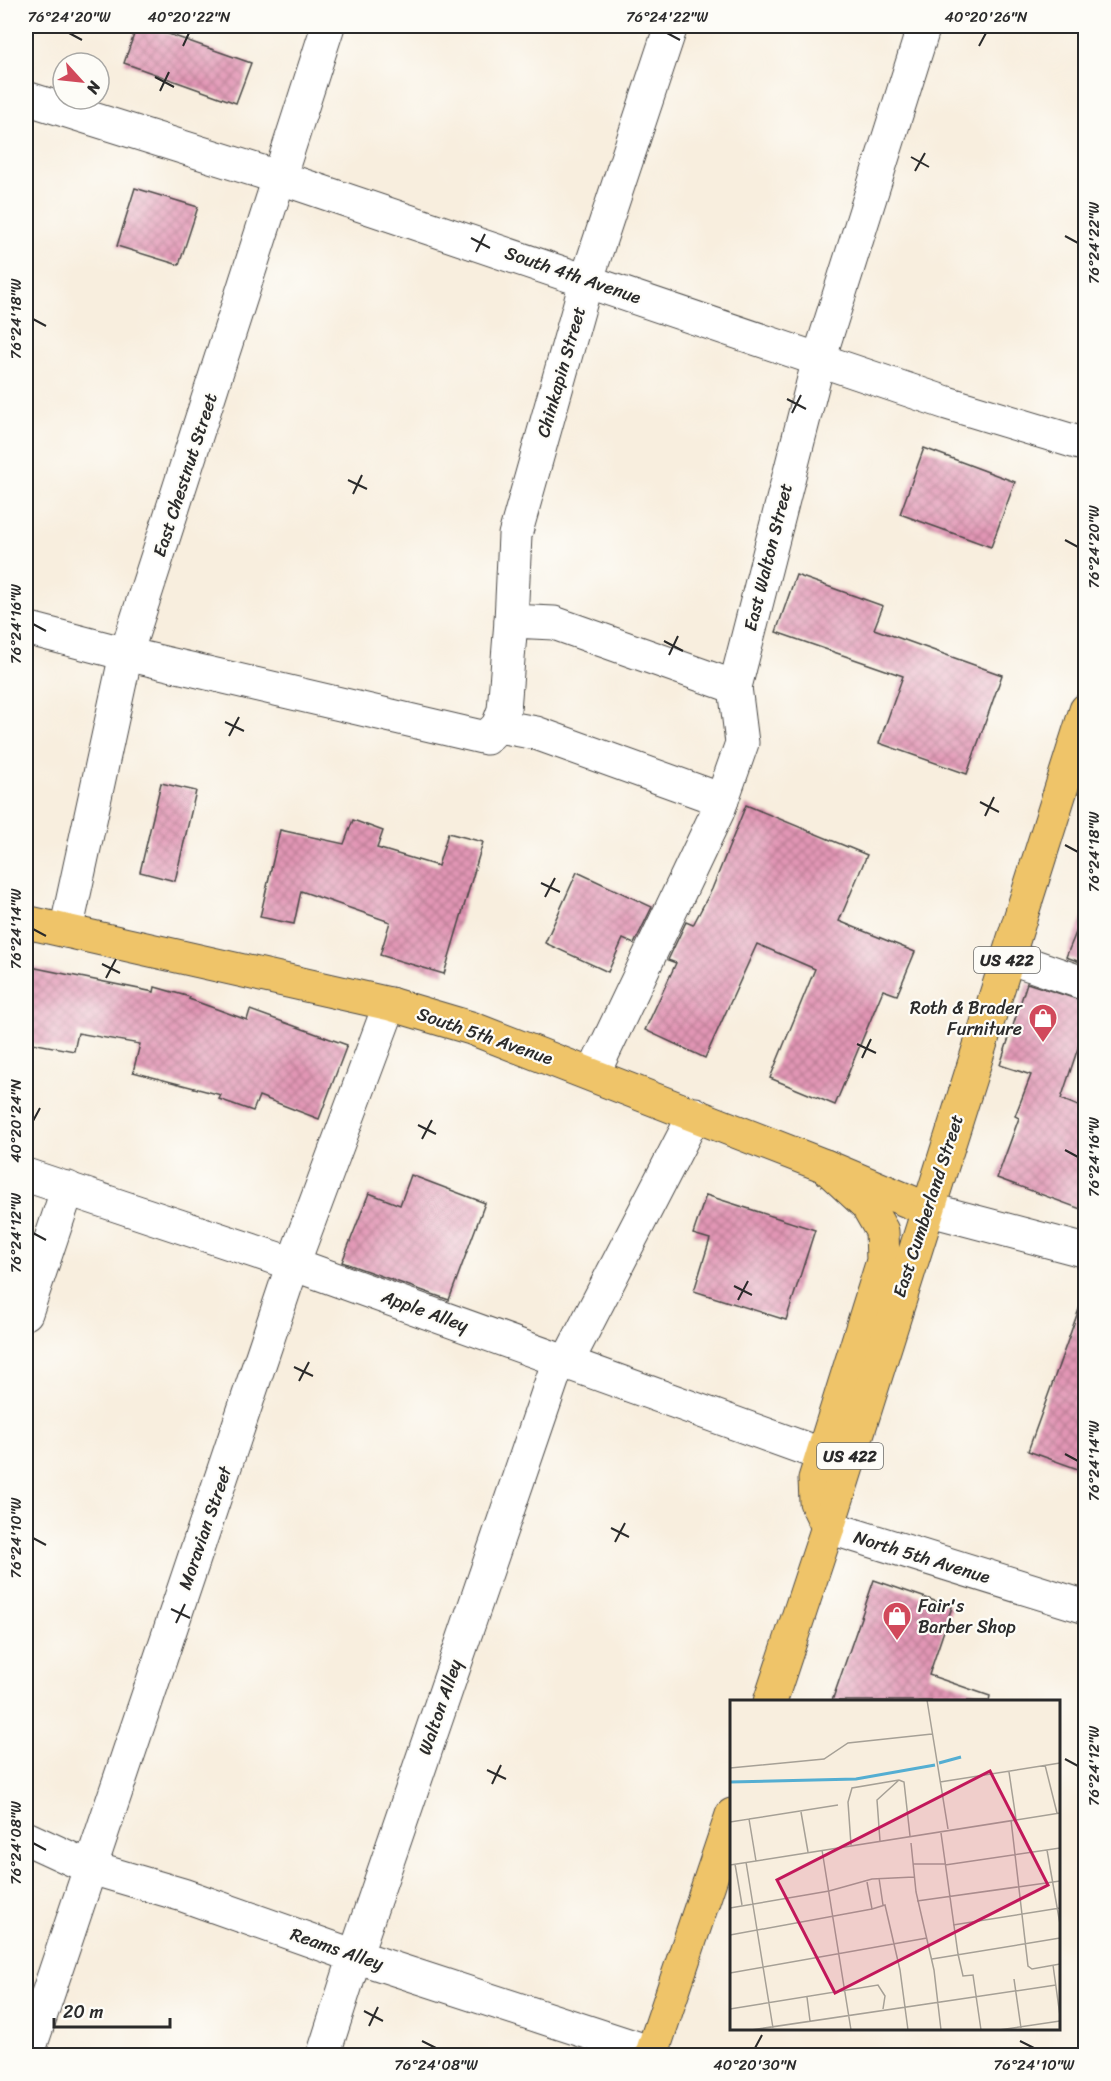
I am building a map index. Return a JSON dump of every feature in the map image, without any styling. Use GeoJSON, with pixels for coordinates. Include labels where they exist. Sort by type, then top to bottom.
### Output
{"type":"FeatureCollection","features":[{"type":"Feature","properties":{"kind":"main road","name":"East Cumberland Street"},"geometry":{"type":"LineString","coordinates":[[770,1700],[828,1527],[1086,710]]}},
{"type":"Feature","properties":{"kind":"main road","name":"South 5th Avenue"},"geometry":{"type":"LineString","coordinates":[[26,922],[390,1004],[471,1028],[695,1114],[927,1209]]}},
{"type":"Feature","properties":{"kind":"main road"},"geometry":{"type":"LineString","coordinates":[[825,1166],[867,1205],[882,1231],[884,1261],[815,1479],[816,1502],[828,1527]]}},
{"type":"Feature","properties":{"kind":"main road"},"geometry":{"type":"LineString","coordinates":[[651,2054],[730,1821]]}},
{"type":"Feature","properties":{"kind":"street","name":"East Chestnut Street"},"geometry":{"type":"LineString","coordinates":[[66,931],[126,654],[281,178],[328,26]]}},
{"type":"Feature","properties":{"kind":"street","name":"Chinkapin Street"},"geometry":{"type":"LineString","coordinates":[[498,726],[504,710],[515,535],[587,279],[671,26]]}},
{"type":"Feature","properties":{"kind":"street","name":"East Walton Street"},"geometry":{"type":"LineString","coordinates":[[593,1074],[722,800],[742,743],[735,687],[819,359],[924,26]]}},
{"type":"Feature","properties":{"kind":"street","name":"South 4th Avenue"},"geometry":{"type":"LineString","coordinates":[[26,98],[281,178],[587,279],[947,403],[1086,445]]}},
{"type":"Feature","properties":{"kind":"street"},"geometry":{"type":"LineString","coordinates":[[511,621],[554,623],[735,687]]}},
{"type":"Feature","properties":{"kind":"street"},"geometry":{"type":"LineString","coordinates":[[26,628],[126,654],[486,738],[498,726],[536,733],[722,800]]}},
{"type":"Feature","properties":{"kind":"street"},"geometry":{"type":"LineString","coordinates":[[1008,957],[1086,984]]}},
{"type":"Feature","properties":{"kind":"street","name":"Moravian Street"},"geometry":{"type":"LineString","coordinates":[[27,2055],[293,1264],[390,1004]]}},
{"type":"Feature","properties":{"kind":"street","name":"Walton Alley"},"geometry":{"type":"LineString","coordinates":[[323,2055],[355,1956],[563,1361],[695,1114]]}},
{"type":"Feature","properties":{"kind":"street","name":"Apple Alley"},"geometry":{"type":"LineString","coordinates":[[26,1175],[293,1264],[823,1455]]}},
{"type":"Feature","properties":{"kind":"street"},"geometry":{"type":"LineString","coordinates":[[26,1313],[68,1188]]}},
{"type":"Feature","properties":{"kind":"street"},"geometry":{"type":"LineString","coordinates":[[927,1209],[1086,1251]]}},
{"type":"Feature","properties":{"kind":"street","name":"North 5th Avenue"},"geometry":{"type":"LineString","coordinates":[[828,1527],[1086,1607]]}},
{"type":"Feature","properties":{"kind":"street","name":"Reams Alley"},"geometry":{"type":"LineString","coordinates":[[26,1838],[91,1868],[183,1896],[355,1956],[651,2054]]}},
{"type":"Feature","properties":{"kind":"building"},"geometry":{"type":"Polygon","coordinates":[[[137,26],[146,26],[251,63],[236,103],[124,63],[137,26]]]}},
{"type":"Feature","properties":{"kind":"building"},"geometry":{"type":"Polygon","coordinates":[[[135,188],[198,207],[179,265],[117,246],[135,188]]]}},
{"type":"Feature","properties":{"kind":"building"},"geometry":{"type":"Polygon","coordinates":[[[924,448],[1015,482],[991,547],[900,514],[924,448]]]}},
{"type":"Feature","properties":{"kind":"building"},"geometry":{"type":"Polygon","coordinates":[[[796,575],[883,606],[874,629],[1002,675],[967,774],[879,743],[903,676],[776,632],[796,575]]]}},
{"type":"Feature","properties":{"kind":"building"},"geometry":{"type":"Polygon","coordinates":[[[161,783],[196,791],[175,881],[140,872],[161,783]]]}},
{"type":"Feature","properties":{"kind":"building"},"geometry":{"type":"Polygon","coordinates":[[[746,805],[867,855],[839,921],[915,952],[897,995],[883,990],[835,1105],[770,1078],[815,969],[757,944],[705,1058],[645,1030],[676,963],[668,960],[686,922],[693,925],[712,889],[746,805]]]}},
{"type":"Feature","properties":{"kind":"building"},"geometry":{"type":"Polygon","coordinates":[[[353,820],[383,831],[377,848],[438,866],[448,833],[483,842],[444,974],[380,955],[390,922],[301,891],[294,924],[260,917],[280,830],[344,844],[353,820]]]}},
{"type":"Feature","properties":{"kind":"building"},"geometry":{"type":"Polygon","coordinates":[[[577,872],[652,907],[634,944],[623,939],[608,972],[545,943],[577,872]]]}},
{"type":"Feature","properties":{"kind":"building"},"geometry":{"type":"Polygon","coordinates":[[[1084,913],[1086,914],[1086,964],[1066,957],[1084,913]]]}},
{"type":"Feature","properties":{"kind":"building"},"geometry":{"type":"Polygon","coordinates":[[[26,966],[154,992],[155,987],[190,997],[189,999],[247,1020],[250,1010],[347,1045],[319,1119],[259,1096],[253,1111],[219,1099],[221,1095],[133,1072],[140,1044],[78,1033],[74,1051],[26,1042],[26,966]]]}},
{"type":"Feature","properties":{"kind":"building"},"geometry":{"type":"Polygon","coordinates":[[[1027,983],[1086,1002],[1086,1024],[1061,1099],[1086,1109],[1086,1211],[997,1178],[1019,1118],[1015,1116],[1031,1075],[1000,1065],[1027,983]]]}},
{"type":"Feature","properties":{"kind":"building"},"geometry":{"type":"Polygon","coordinates":[[[411,1175],[485,1203],[449,1300],[342,1262],[369,1193],[400,1205],[411,1175]]]}},
{"type":"Feature","properties":{"kind":"building"},"geometry":{"type":"Polygon","coordinates":[[[706,1195],[815,1230],[786,1320],[694,1291],[710,1239],[693,1234],[706,1195]]]}},
{"type":"Feature","properties":{"kind":"building"},"geometry":{"type":"Polygon","coordinates":[[[1082,1301],[1086,1302],[1086,1472],[1028,1451],[1082,1301]]]}},
{"type":"Feature","properties":{"kind":"building","name":"Fair's Barber Shop"},"geometry":{"type":"Polygon","coordinates":[[[874,1580],[952,1607],[929,1675],[990,1696],[989,1700],[832,1700],[874,1580]]]}},
{"type":"Feature","properties":{"kind":"place","name":"Roth & Brader Furniture"},"geometry":{"type":"Point","coordinates":[1043,1044]}},
{"type":"Feature","properties":{"kind":"place","name":"Fair's Barber Shop"},"geometry":{"type":"Point","coordinates":[897,1642]}}]}
